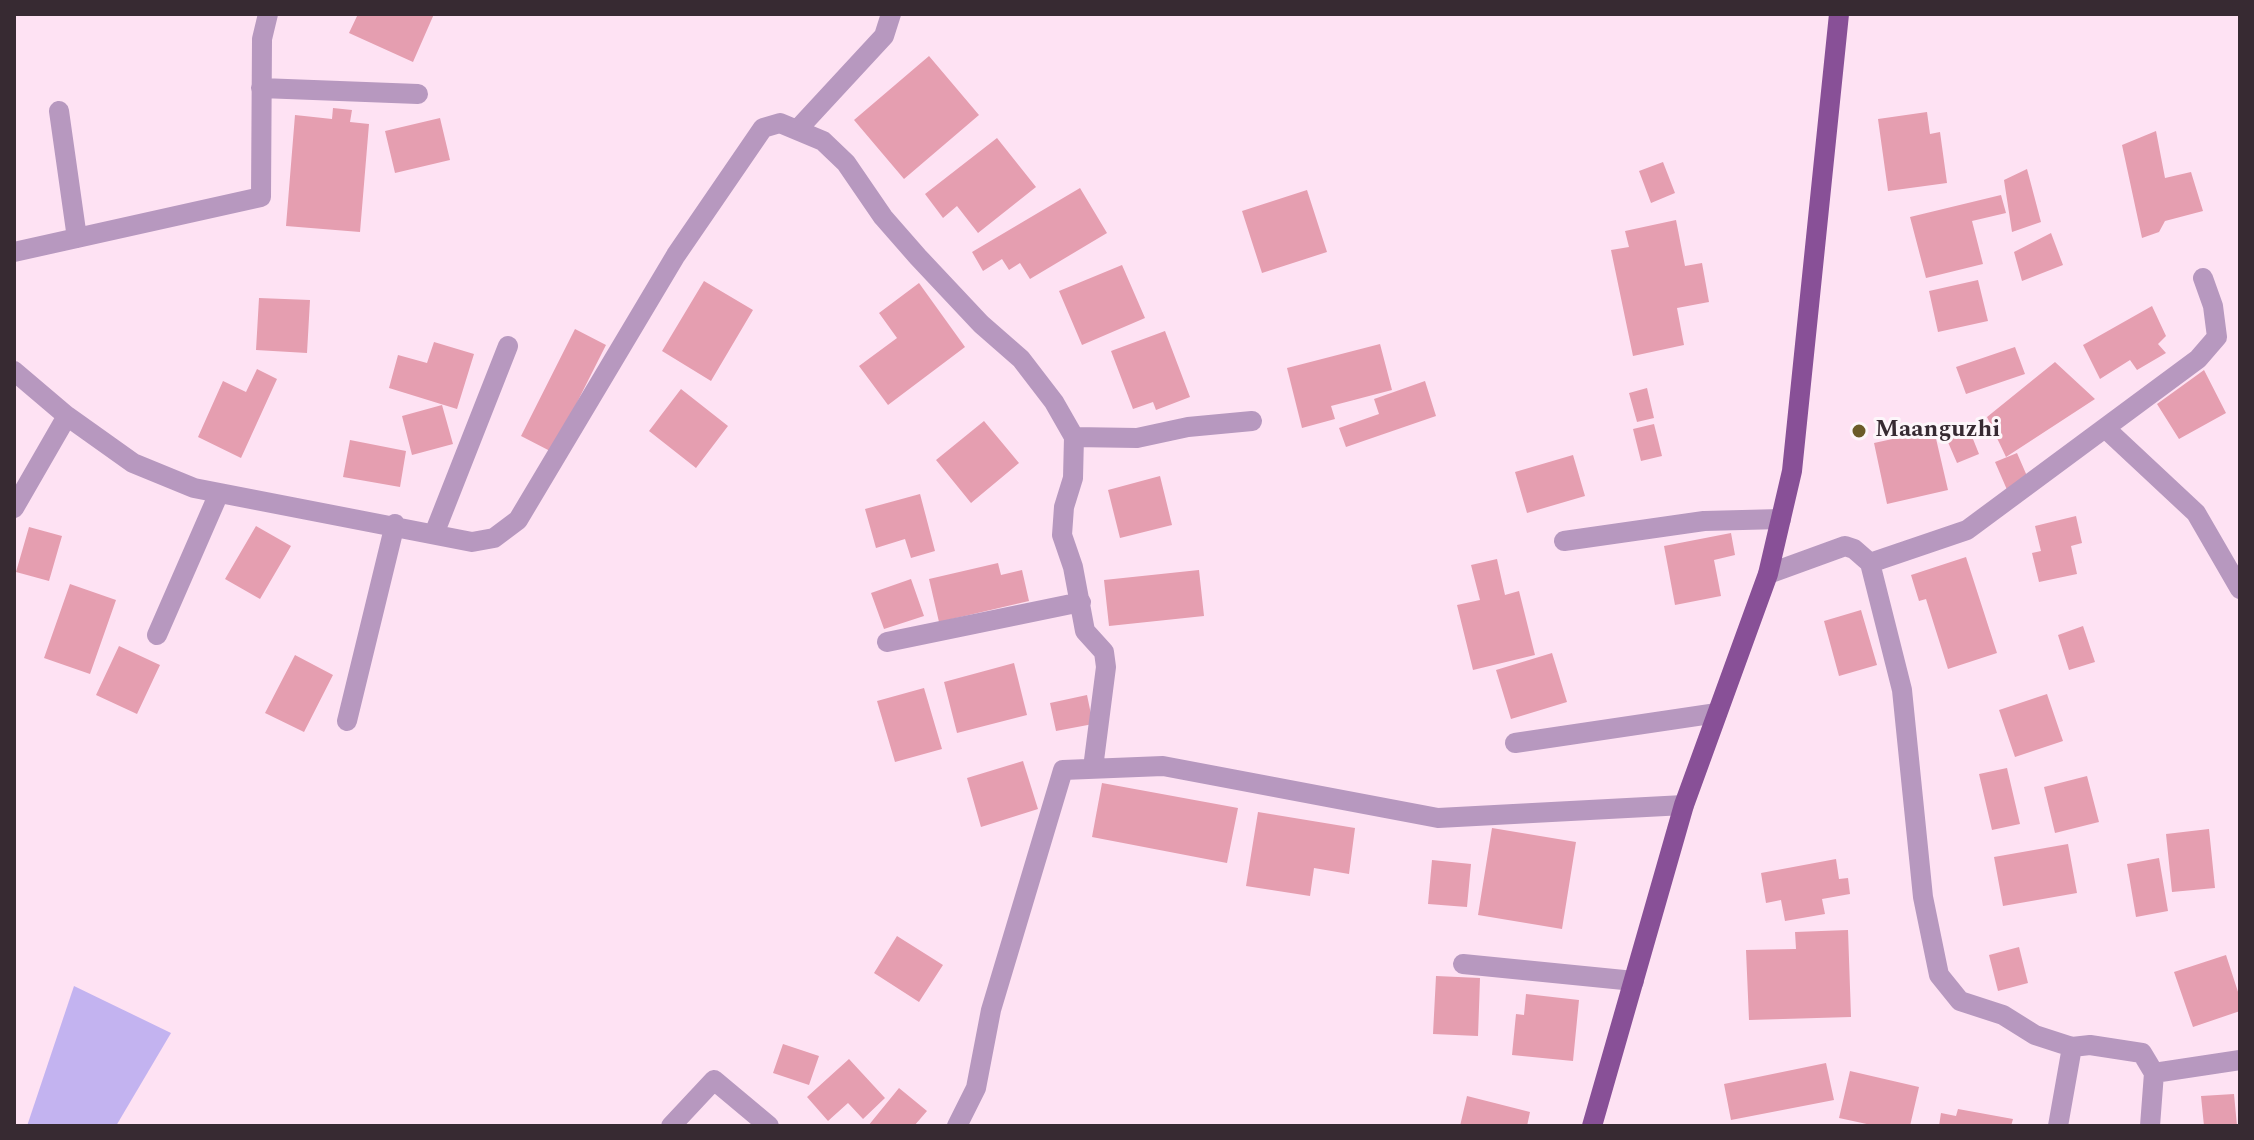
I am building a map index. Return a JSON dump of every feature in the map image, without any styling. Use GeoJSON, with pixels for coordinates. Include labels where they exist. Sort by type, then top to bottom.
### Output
{"type":"FeatureCollection","features":[{"type":"Feature","properties":{"kind":"main road"},"geometry":{"type":"LineString","coordinates":[[1592,1126],[1684,805],[1768,574],[1792,471],[1839,14]]}},
{"type":"Feature","properties":{"kind":"street"},"geometry":{"type":"LineString","coordinates":[[14,252],[261,197],[262,39],[268,14]]}},
{"type":"Feature","properties":{"kind":"street"},"geometry":{"type":"LineString","coordinates":[[797,130],[884,36],[891,14]]}},
{"type":"Feature","properties":{"kind":"street"},"geometry":{"type":"LineString","coordinates":[[261,88],[418,94]]}},
{"type":"Feature","properties":{"kind":"street"},"geometry":{"type":"LineString","coordinates":[[59,111],[77,238]]}},
{"type":"Feature","properties":{"kind":"street"},"geometry":{"type":"LineString","coordinates":[[14,371],[67,416],[133,463],[194,488],[395,524],[472,542],[494,538],[518,520],[676,255],[763,128],[777,122],[823,141],[846,163],[883,217],[918,257],[981,324],[1021,359],[1054,402],[1074,437],[1073,478],[1064,507],[1062,535],[1081,602],[1085,631],[1104,652],[1106,667],[1093,768]]}},
{"type":"Feature","properties":{"kind":"street"},"geometry":{"type":"LineString","coordinates":[[1870,563],[1967,530],[2198,359],[2217,337],[2213,306],[2203,278]]}},
{"type":"Feature","properties":{"kind":"street"},"geometry":{"type":"LineString","coordinates":[[434,534],[508,346]]}},
{"type":"Feature","properties":{"kind":"street"},"geometry":{"type":"LineString","coordinates":[[14,508],[67,416]]}},
{"type":"Feature","properties":{"kind":"street"},"geometry":{"type":"LineString","coordinates":[[1074,437],[1137,438],[1188,427],[1252,421]]}},
{"type":"Feature","properties":{"kind":"street"},"geometry":{"type":"LineString","coordinates":[[2105,428],[2196,513],[2240,589]]}},
{"type":"Feature","properties":{"kind":"street"},"geometry":{"type":"LineString","coordinates":[[157,635],[219,493]]}},
{"type":"Feature","properties":{"kind":"street"},"geometry":{"type":"LineString","coordinates":[[1564,541],[1704,521],[1781,519]]}},
{"type":"Feature","properties":{"kind":"street"},"geometry":{"type":"LineString","coordinates":[[347,721],[395,524]]}},
{"type":"Feature","properties":{"kind":"street"},"geometry":{"type":"LineString","coordinates":[[1768,574],[1845,546],[1854,549],[1870,563],[1902,690],[1923,897],[1939,975],[1960,1001],[2003,1015],[2035,1035],[2072,1047],[2136,1050],[2148,1059],[2154,1073],[2150,1126]]}},
{"type":"Feature","properties":{"kind":"street"},"geometry":{"type":"LineString","coordinates":[[887,642],[1081,602]]}},
{"type":"Feature","properties":{"kind":"street"},"geometry":{"type":"LineString","coordinates":[[1515,743],[1717,713]]}},
{"type":"Feature","properties":{"kind":"street"},"geometry":{"type":"LineString","coordinates":[[957,1126],[976,1088],[991,1010],[1063,770],[1163,766],[1438,818],[1684,805]]}},
{"type":"Feature","properties":{"kind":"street"},"geometry":{"type":"LineString","coordinates":[[1463,964],[1634,981]]}},
{"type":"Feature","properties":{"kind":"street"},"geometry":{"type":"LineString","coordinates":[[2058,1126],[2072,1047]]}},
{"type":"Feature","properties":{"kind":"street"},"geometry":{"type":"LineString","coordinates":[[2154,1073],[2240,1060]]}},
{"type":"Feature","properties":{"kind":"street"},"geometry":{"type":"LineString","coordinates":[[671,1126],[714,1080],[769,1126]]}},
{"type":"Feature","properties":{"kind":"shaded area"},"geometry":{"type":"Polygon","coordinates":[[[74,986],[171,1033],[116,1126],[27,1126],[74,986]]]}},
{"type":"Feature","properties":{"kind":"building"},"geometry":{"type":"Polygon","coordinates":[[[358,14],[434,14],[413,62],[349,33],[358,14]]]}},
{"type":"Feature","properties":{"kind":"building"},"geometry":{"type":"Polygon","coordinates":[[[929,56],[979,115],[904,179],[854,120],[929,56]]]}},
{"type":"Feature","properties":{"kind":"building"},"geometry":{"type":"Polygon","coordinates":[[[333,108],[352,110],[350,122],[369,124],[360,232],[286,226],[295,115],[332,119],[333,108]]]}},
{"type":"Feature","properties":{"kind":"building"},"geometry":{"type":"Polygon","coordinates":[[[1927,112],[1930,134],[1940,132],[1947,183],[1888,191],[1878,119],[1927,112]]]}},
{"type":"Feature","properties":{"kind":"building"},"geometry":{"type":"Polygon","coordinates":[[[440,118],[450,160],[395,173],[385,131],[440,118]]]}},
{"type":"Feature","properties":{"kind":"building"},"geometry":{"type":"Polygon","coordinates":[[[2156,131],[2165,178],[2191,172],[2203,211],[2165,221],[2159,232],[2142,238],[2122,145],[2156,131]]]}},
{"type":"Feature","properties":{"kind":"building"},"geometry":{"type":"Polygon","coordinates":[[[997,138],[1036,187],[978,233],[957,206],[943,218],[925,194],[997,138]]]}},
{"type":"Feature","properties":{"kind":"building"},"geometry":{"type":"Polygon","coordinates":[[[1663,162],[1675,193],[1651,203],[1639,171],[1663,162]]]}},
{"type":"Feature","properties":{"kind":"building"},"geometry":{"type":"Polygon","coordinates":[[[2027,169],[2041,222],[2012,232],[2004,180],[2027,169]]]}},
{"type":"Feature","properties":{"kind":"building"},"geometry":{"type":"Polygon","coordinates":[[[1080,188],[1107,233],[1030,279],[1020,263],[1009,270],[1002,259],[983,271],[972,252],[1080,188]]]}},
{"type":"Feature","properties":{"kind":"building"},"geometry":{"type":"Polygon","coordinates":[[[1307,190],[1327,252],[1262,273],[1242,211],[1307,190]]]}},
{"type":"Feature","properties":{"kind":"building"},"geometry":{"type":"Polygon","coordinates":[[[2001,195],[2006,213],[1972,221],[1983,264],[1926,278],[1910,217],[2001,195]]]}},
{"type":"Feature","properties":{"kind":"building"},"geometry":{"type":"Polygon","coordinates":[[[1676,220],[1685,266],[1702,263],[1709,302],[1677,308],[1684,345],[1633,356],[1611,250],[1629,247],[1625,231],[1676,220]]]}},
{"type":"Feature","properties":{"kind":"building"},"geometry":{"type":"Polygon","coordinates":[[[2051,233],[2063,265],[2022,281],[2014,252],[2051,233]]]}},
{"type":"Feature","properties":{"kind":"building"},"geometry":{"type":"Polygon","coordinates":[[[1122,265],[1145,318],[1082,345],[1059,291],[1122,265]]]}},
{"type":"Feature","properties":{"kind":"building"},"geometry":{"type":"Polygon","coordinates":[[[1978,280],[1988,321],[1938,332],[1929,291],[1978,280]]]}},
{"type":"Feature","properties":{"kind":"building"},"geometry":{"type":"Polygon","coordinates":[[[704,281],[753,310],[711,381],[662,351],[704,281]]]}},
{"type":"Feature","properties":{"kind":"building"},"geometry":{"type":"Polygon","coordinates":[[[919,283],[965,347],[888,405],[859,366],[897,338],[879,313],[919,283]]]}},
{"type":"Feature","properties":{"kind":"building"},"geometry":{"type":"Polygon","coordinates":[[[259,298],[310,300],[307,353],[256,350],[259,298]]]}},
{"type":"Feature","properties":{"kind":"building"},"geometry":{"type":"Polygon","coordinates":[[[2152,306],[2166,336],[2158,344],[2166,353],[2137,370],[2130,360],[2100,379],[2083,345],[2152,306]]]}},
{"type":"Feature","properties":{"kind":"building"},"geometry":{"type":"Polygon","coordinates":[[[575,329],[606,345],[552,452],[521,436],[575,329]]]}},
{"type":"Feature","properties":{"kind":"building"},"geometry":{"type":"Polygon","coordinates":[[[1165,331],[1190,397],[1156,410],[1153,402],[1133,409],[1111,351],[1165,331]]]}},
{"type":"Feature","properties":{"kind":"building"},"geometry":{"type":"Polygon","coordinates":[[[434,342],[474,354],[457,409],[389,388],[398,355],[427,363],[434,342]]]}},
{"type":"Feature","properties":{"kind":"building"},"geometry":{"type":"Polygon","coordinates":[[[1380,344],[1392,390],[1331,406],[1335,419],[1302,428],[1287,368],[1380,344]]]}},
{"type":"Feature","properties":{"kind":"building"},"geometry":{"type":"Polygon","coordinates":[[[2015,347],[2025,374],[1966,394],[1956,367],[2015,347]]]}},
{"type":"Feature","properties":{"kind":"building"},"geometry":{"type":"Polygon","coordinates":[[[2055,362],[2095,399],[2006,457],[1987,417],[2055,362]]]}},
{"type":"Feature","properties":{"kind":"building"},"geometry":{"type":"Polygon","coordinates":[[[257,369],[277,379],[241,458],[198,437],[223,381],[246,392],[257,369]]]}},
{"type":"Feature","properties":{"kind":"building"},"geometry":{"type":"Polygon","coordinates":[[[2204,370],[2226,413],[2179,439],[2157,404],[2204,370]]]}},
{"type":"Feature","properties":{"kind":"building"},"geometry":{"type":"Polygon","coordinates":[[[1425,381],[1436,416],[1346,447],[1339,428],[1379,414],[1374,399],[1425,381]]]}},
{"type":"Feature","properties":{"kind":"building"},"geometry":{"type":"Polygon","coordinates":[[[1647,388],[1654,418],[1637,422],[1629,393],[1647,388]]]}},
{"type":"Feature","properties":{"kind":"building"},"geometry":{"type":"Polygon","coordinates":[[[681,389],[728,426],[696,468],[649,431],[681,389]]]}},
{"type":"Feature","properties":{"kind":"building"},"geometry":{"type":"Polygon","coordinates":[[[442,405],[453,444],[412,455],[402,416],[442,405]]]}},
{"type":"Feature","properties":{"kind":"building"},"geometry":{"type":"Polygon","coordinates":[[[984,421],[1019,463],[971,503],[936,460],[984,421]]]}},
{"type":"Feature","properties":{"kind":"building"},"geometry":{"type":"Polygon","coordinates":[[[1654,424],[1662,456],[1641,461],[1633,429],[1654,424]]]}},
{"type":"Feature","properties":{"kind":"building"},"geometry":{"type":"Polygon","coordinates":[[[1967,424],[1979,454],[1957,463],[1944,433],[1967,424]]]}},
{"type":"Feature","properties":{"kind":"building"},"geometry":{"type":"Polygon","coordinates":[[[1934,430],[1948,490],[1887,504],[1874,443],[1934,430]]]}},
{"type":"Feature","properties":{"kind":"building"},"geometry":{"type":"Polygon","coordinates":[[[350,440],[406,451],[400,487],[343,477],[350,440]]]}},
{"type":"Feature","properties":{"kind":"building"},"geometry":{"type":"Polygon","coordinates":[[[2017,453],[2030,483],[2008,492],[1995,462],[2017,453]]]}},
{"type":"Feature","properties":{"kind":"building"},"geometry":{"type":"Polygon","coordinates":[[[1573,455],[1585,496],[1527,513],[1515,472],[1573,455]]]}},
{"type":"Feature","properties":{"kind":"building"},"geometry":{"type":"Polygon","coordinates":[[[1160,476],[1172,525],[1120,538],[1108,490],[1160,476]]]}},
{"type":"Feature","properties":{"kind":"building"},"geometry":{"type":"Polygon","coordinates":[[[920,494],[935,551],[911,558],[905,539],[876,548],[865,509],[920,494]]]}},
{"type":"Feature","properties":{"kind":"building"},"geometry":{"type":"Polygon","coordinates":[[[2076,516],[2082,543],[2071,546],[2077,574],[2039,582],[2032,553],[2041,551],[2035,526],[2076,516]]]}},
{"type":"Feature","properties":{"kind":"building"},"geometry":{"type":"Polygon","coordinates":[[[256,526],[291,546],[260,599],[225,579],[256,526]]]}},
{"type":"Feature","properties":{"kind":"building"},"geometry":{"type":"Polygon","coordinates":[[[29,527],[62,536],[49,581],[16,572],[29,527]]]}},
{"type":"Feature","properties":{"kind":"building"},"geometry":{"type":"Polygon","coordinates":[[[1731,533],[1735,555],[1714,560],[1721,596],[1675,605],[1664,546],[1731,533]]]}},
{"type":"Feature","properties":{"kind":"building"},"geometry":{"type":"Polygon","coordinates":[[[1966,557],[1997,653],[1948,669],[1926,599],[1919,601],[1911,575],[1966,557]]]}},
{"type":"Feature","properties":{"kind":"building"},"geometry":{"type":"Polygon","coordinates":[[[1497,559],[1505,595],[1519,591],[1535,655],[1473,670],[1457,605],[1480,600],[1471,565],[1497,559]]]}},
{"type":"Feature","properties":{"kind":"building"},"geometry":{"type":"Polygon","coordinates":[[[998,563],[1001,575],[1022,570],[1029,601],[939,622],[929,579],[998,563]]]}},
{"type":"Feature","properties":{"kind":"building"},"geometry":{"type":"Polygon","coordinates":[[[1199,570],[1204,616],[1109,626],[1104,580],[1199,570]]]}},
{"type":"Feature","properties":{"kind":"building"},"geometry":{"type":"Polygon","coordinates":[[[911,579],[924,616],[884,629],[871,593],[911,579]]]}},
{"type":"Feature","properties":{"kind":"building"},"geometry":{"type":"Polygon","coordinates":[[[70,584],[116,600],[90,674],[44,658],[70,584]]]}},
{"type":"Feature","properties":{"kind":"building"},"geometry":{"type":"Polygon","coordinates":[[[1861,610],[1877,665],[1839,676],[1824,621],[1861,610]]]}},
{"type":"Feature","properties":{"kind":"building"},"geometry":{"type":"Polygon","coordinates":[[[2083,626],[2095,662],[2069,670],[2058,635],[2083,626]]]}},
{"type":"Feature","properties":{"kind":"building"},"geometry":{"type":"Polygon","coordinates":[[[119,646],[160,665],[137,714],[96,695],[119,646]]]}},
{"type":"Feature","properties":{"kind":"building"},"geometry":{"type":"Polygon","coordinates":[[[1552,653],[1567,702],[1511,719],[1496,670],[1552,653]]]}},
{"type":"Feature","properties":{"kind":"building"},"geometry":{"type":"Polygon","coordinates":[[[295,655],[333,675],[304,732],[265,713],[295,655]]]}},
{"type":"Feature","properties":{"kind":"building"},"geometry":{"type":"Polygon","coordinates":[[[1014,663],[1027,715],[957,733],[944,682],[1014,663]]]}},
{"type":"Feature","properties":{"kind":"building"},"geometry":{"type":"Polygon","coordinates":[[[924,688],[942,749],[895,762],[877,701],[924,688]]]}},
{"type":"Feature","properties":{"kind":"building"},"geometry":{"type":"Polygon","coordinates":[[[2047,694],[2063,741],[2015,757],[1999,710],[2047,694]]]}},
{"type":"Feature","properties":{"kind":"building"},"geometry":{"type":"Polygon","coordinates":[[[1087,695],[1093,724],[1056,731],[1050,703],[1087,695]]]}},
{"type":"Feature","properties":{"kind":"building"},"geometry":{"type":"Polygon","coordinates":[[[1023,761],[1038,809],[981,827],[967,778],[1023,761]]]}},
{"type":"Feature","properties":{"kind":"building"},"geometry":{"type":"Polygon","coordinates":[[[2007,768],[2020,824],[1992,830],[1979,774],[2007,768]]]}},
{"type":"Feature","properties":{"kind":"building"},"geometry":{"type":"Polygon","coordinates":[[[2087,776],[2099,822],[2055,833],[2044,787],[2087,776]]]}},
{"type":"Feature","properties":{"kind":"building"},"geometry":{"type":"Polygon","coordinates":[[[1102,783],[1238,808],[1227,863],[1092,837],[1102,783]]]}},
{"type":"Feature","properties":{"kind":"building"},"geometry":{"type":"Polygon","coordinates":[[[1258,812],[1355,828],[1349,874],[1314,868],[1310,896],[1246,886],[1258,812]]]}},
{"type":"Feature","properties":{"kind":"building"},"geometry":{"type":"Polygon","coordinates":[[[1492,828],[1576,842],[1562,929],[1478,915],[1492,828]]]}},
{"type":"Feature","properties":{"kind":"building"},"geometry":{"type":"Polygon","coordinates":[[[2209,829],[2215,888],[2172,892],[2166,834],[2209,829]]]}},
{"type":"Feature","properties":{"kind":"building"},"geometry":{"type":"Polygon","coordinates":[[[2068,844],[2077,893],[2003,906],[1994,857],[2068,844]]]}},
{"type":"Feature","properties":{"kind":"building"},"geometry":{"type":"Polygon","coordinates":[[[2159,858],[2168,911],[2136,917],[2127,864],[2159,858]]]}},
{"type":"Feature","properties":{"kind":"building"},"geometry":{"type":"Polygon","coordinates":[[[1836,859],[1839,879],[1848,878],[1850,894],[1822,899],[1825,914],[1785,921],[1781,900],[1766,903],[1761,873],[1836,859]]]}},
{"type":"Feature","properties":{"kind":"building"},"geometry":{"type":"Polygon","coordinates":[[[1432,860],[1471,864],[1467,907],[1428,904],[1432,860]]]}},
{"type":"Feature","properties":{"kind":"building"},"geometry":{"type":"Polygon","coordinates":[[[1848,930],[1851,1017],[1749,1020],[1746,950],[1796,949],[1795,932],[1848,930]]]}},
{"type":"Feature","properties":{"kind":"building"},"geometry":{"type":"Polygon","coordinates":[[[897,936],[943,965],[919,1002],[874,973],[897,936]]]}},
{"type":"Feature","properties":{"kind":"building"},"geometry":{"type":"Polygon","coordinates":[[[2019,947],[2028,983],[1998,991],[1989,955],[2019,947]]]}},
{"type":"Feature","properties":{"kind":"building"},"geometry":{"type":"Polygon","coordinates":[[[2226,955],[2240,998],[2240,1011],[2193,1027],[2174,972],[2226,955]]]}},
{"type":"Feature","properties":{"kind":"building"},"geometry":{"type":"Polygon","coordinates":[[[1436,976],[1480,978],[1478,1036],[1433,1034],[1436,976]]]}},
{"type":"Feature","properties":{"kind":"building"},"geometry":{"type":"Polygon","coordinates":[[[1526,994],[1579,1000],[1573,1061],[1512,1055],[1516,1014],[1524,1015],[1526,994]]]}},
{"type":"Feature","properties":{"kind":"building"},"geometry":{"type":"Polygon","coordinates":[[[783,1044],[819,1056],[809,1085],[773,1073],[783,1044]]]}},
{"type":"Feature","properties":{"kind":"building"},"geometry":{"type":"Polygon","coordinates":[[[849,1059],[885,1098],[863,1119],[848,1103],[828,1121],[807,1097],[849,1059]]]}},
{"type":"Feature","properties":{"kind":"building"},"geometry":{"type":"Polygon","coordinates":[[[1826,1063],[1834,1100],[1731,1120],[1724,1084],[1826,1063]]]}},
{"type":"Feature","properties":{"kind":"building"},"geometry":{"type":"Polygon","coordinates":[[[1850,1071],[1919,1087],[1910,1126],[1876,1126],[1839,1118],[1850,1071]]]}},
{"type":"Feature","properties":{"kind":"building"},"geometry":{"type":"Polygon","coordinates":[[[899,1088],[927,1111],[914,1126],[868,1126],[899,1088]]]}},
{"type":"Feature","properties":{"kind":"building"},"geometry":{"type":"Polygon","coordinates":[[[2234,1094],[2237,1126],[2204,1126],[2201,1096],[2234,1094]]]}},
{"type":"Feature","properties":{"kind":"building"},"geometry":{"type":"Polygon","coordinates":[[[1467,1096],[1530,1112],[1527,1126],[1460,1126],[1467,1096]]]}},
{"type":"Feature","properties":{"kind":"building"},"geometry":{"type":"Polygon","coordinates":[[[1958,1109],[2013,1119],[2011,1126],[1939,1126],[1941,1113],[1956,1116],[1958,1109]]]}},
{"type":"Feature","properties":{"kind":"place","name":"Maanguzhi"},"geometry":{"type":"Point","coordinates":[1859,431]}}]}
